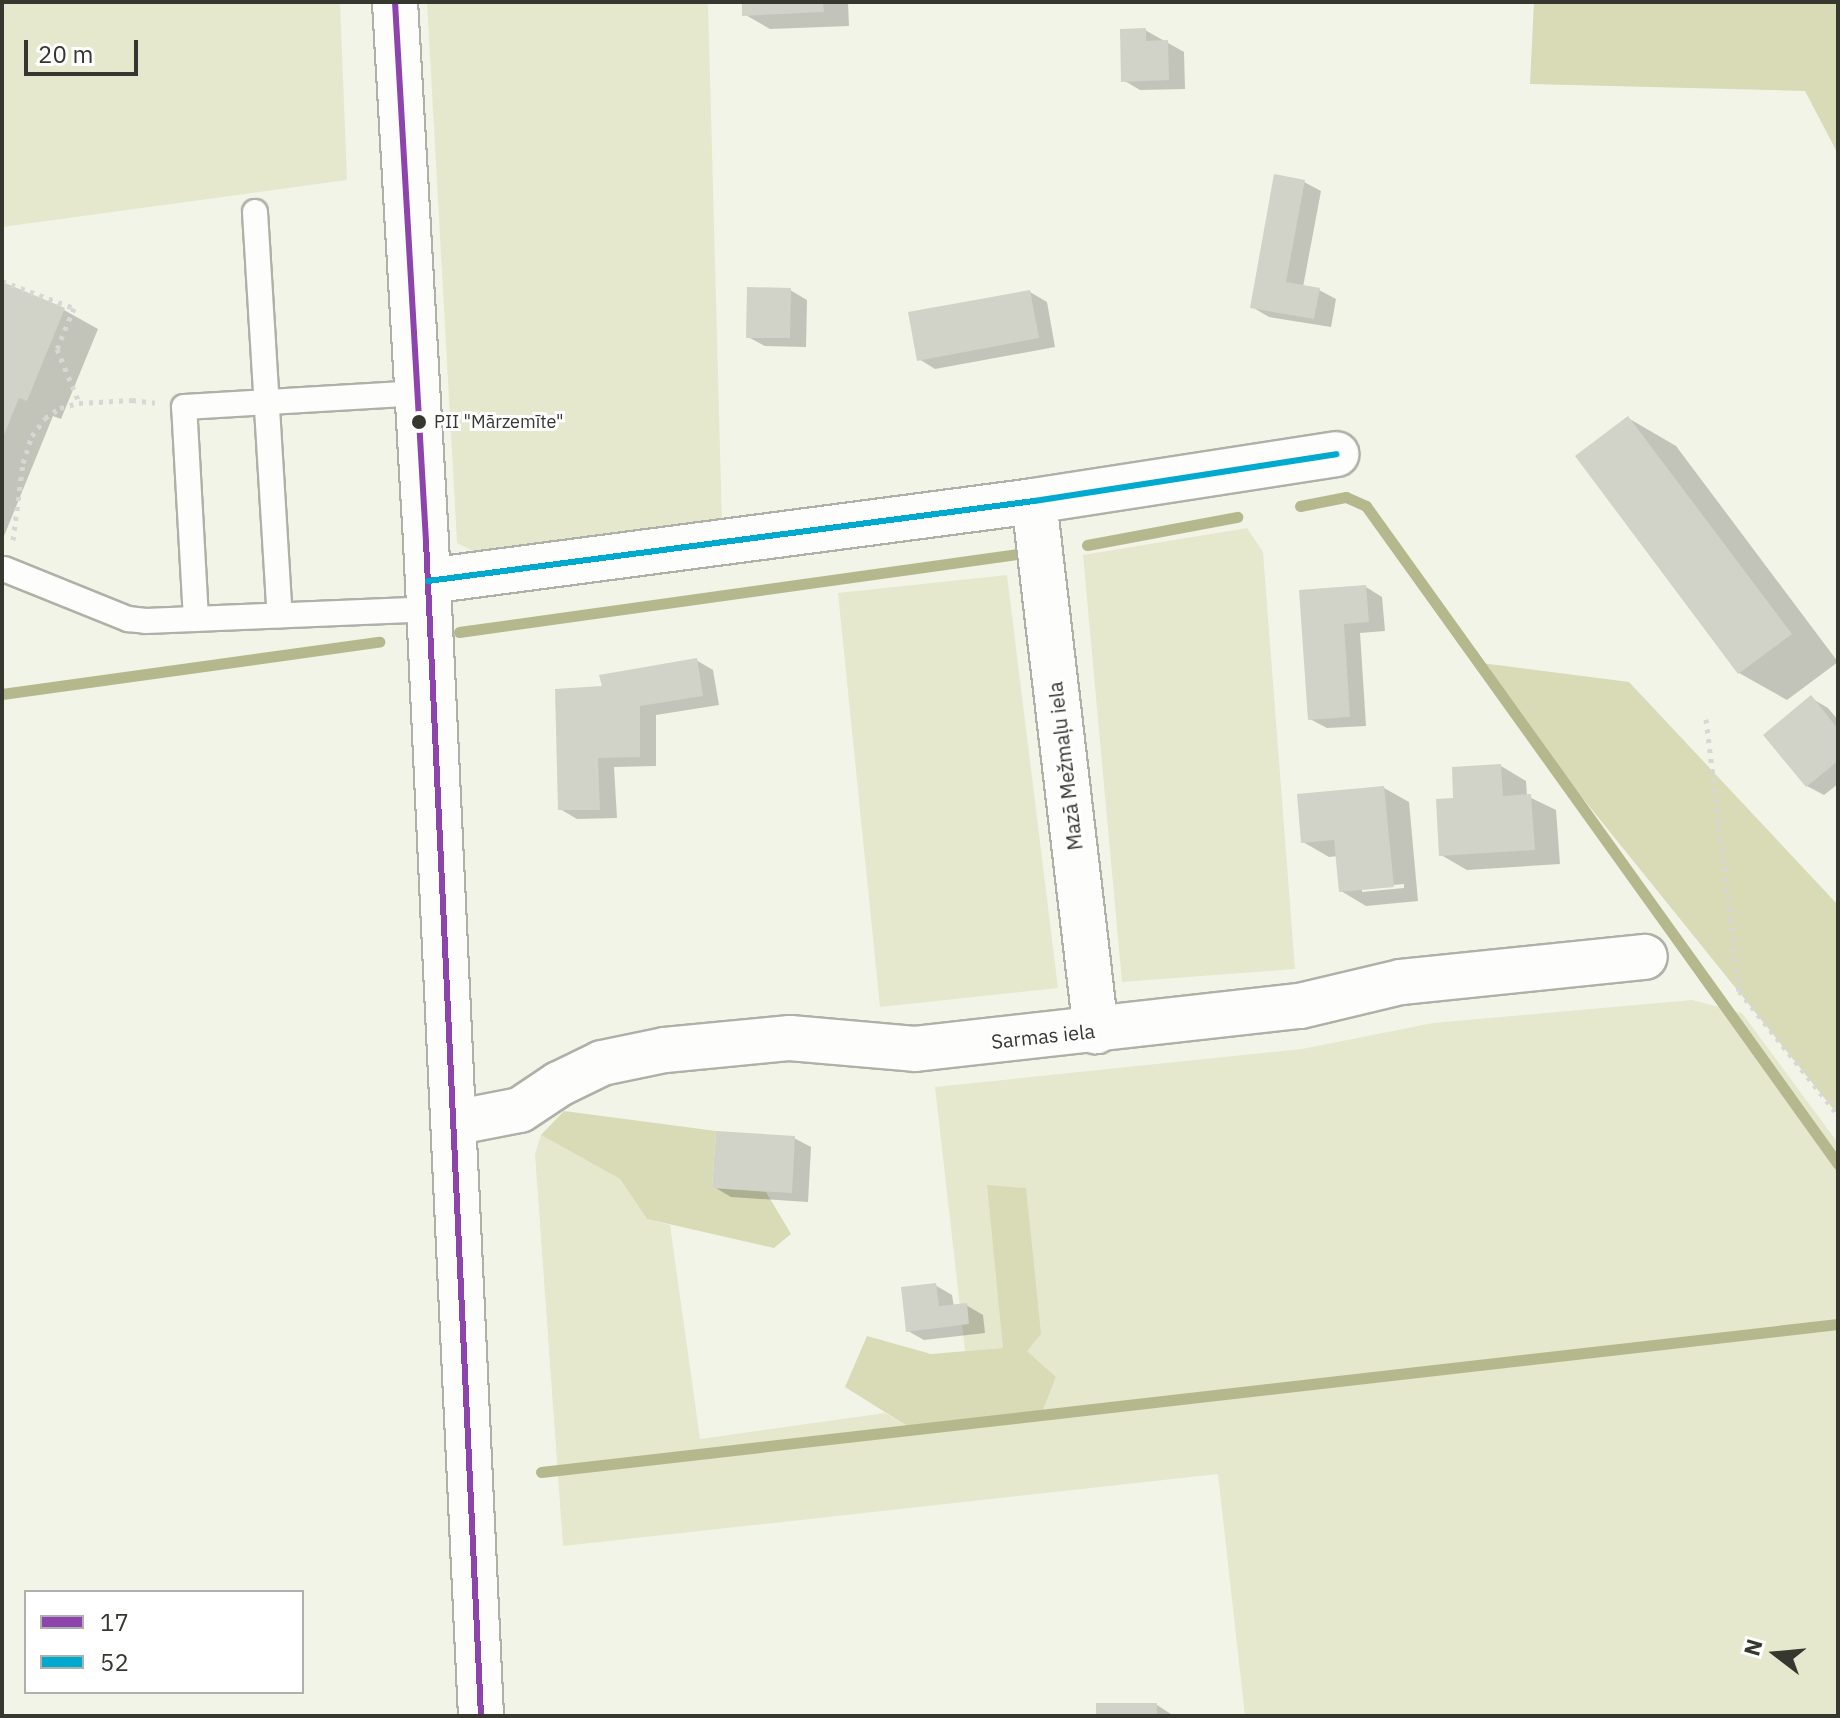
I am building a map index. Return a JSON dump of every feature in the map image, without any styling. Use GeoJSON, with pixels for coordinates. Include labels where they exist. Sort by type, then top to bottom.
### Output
{"type":"FeatureCollection","features":[{"type":"Feature","properties":{"kind":"street"},"geometry":{"type":"LineString","coordinates":[[395,2],[428,595],[481,1716]]}},
{"type":"Feature","properties":{"kind":"street"},"geometry":{"type":"LineString","coordinates":[[428,595],[1336,454]]}},
{"type":"Feature","properties":{"kind":"street","name":"Mazā Mežmaļu iela"},"geometry":{"type":"LineString","coordinates":[[1034,501],[1096,1031]]}},
{"type":"Feature","properties":{"kind":"street","name":"Sarmas iela"},"geometry":{"type":"LineString","coordinates":[[453,1123],[520,1110],[559,1084],[602,1063],[665,1050],[790,1038],[915,1049],[1300,1006],[1401,982],[1645,957]]}},
{"type":"Feature","properties":{"kind":"lane"},"geometry":{"type":"LineString","coordinates":[[255,212],[270,402],[280,615]]}},
{"type":"Feature","properties":{"kind":"lane"},"geometry":{"type":"LineString","coordinates":[[196,619],[184,407],[417,393]]}},
{"type":"Feature","properties":{"kind":"lane"},"geometry":{"type":"LineString","coordinates":[[4,569],[128,619],[280,615],[428,595]]}},
{"type":"Feature","properties":{"kind":"path"},"geometry":{"type":"LineString","coordinates":[[2,281],[74,308],[57,349],[79,403]]}},
{"type":"Feature","properties":{"kind":"path"},"geometry":{"type":"LineString","coordinates":[[4,569],[32,436],[45,418],[60,408],[79,403],[132,400],[184,407]]}},
{"type":"Feature","properties":{"kind":"path"},"geometry":{"type":"LineString","coordinates":[[1706,719],[1739,991],[1838,1115]]}},
{"type":"Feature","properties":{"kind":"green space"},"geometry":{"type":"Polygon","coordinates":[[[2,2],[340,2],[347,180],[2,227],[2,2]]]}},
{"type":"Feature","properties":{"kind":"green space"},"geometry":{"type":"Polygon","coordinates":[[[427,2],[708,2],[722,524],[491,560],[457,543],[427,2]]]}},
{"type":"Feature","properties":{"kind":"green space"},"geometry":{"type":"Polygon","coordinates":[[[1534,2],[1838,2],[1838,154],[1805,91],[1530,84],[1534,2]]]}},
{"type":"Feature","properties":{"kind":"green space"},"geometry":{"type":"Polygon","coordinates":[[[1247,528],[1263,552],[1295,969],[1122,982],[1083,555],[1247,528]]]}},
{"type":"Feature","properties":{"kind":"green space"},"geometry":{"type":"Polygon","coordinates":[[[1007,575],[1058,988],[880,1007],[838,593],[1007,575]]]}},
{"type":"Feature","properties":{"kind":"green space"},"geometry":{"type":"Polygon","coordinates":[[[1473,662],[1629,682],[1838,905],[1838,1115],[1473,662]]]}},
{"type":"Feature","properties":{"kind":"green space"},"geometry":{"type":"Polygon","coordinates":[[[1692,1000],[1742,1013],[1838,1143],[1838,1716],[1245,1716],[1218,1474],[563,1546],[535,1154],[541,1135],[620,1179],[647,1219],[670,1225],[700,1439],[885,1413],[912,1429],[1041,1415],[1056,1377],[1027,1351],[1026,1188],[987,1186],[1004,1348],[965,1351],[935,1087],[1302,1049],[1433,1023],[1692,1000]]]}},
{"type":"Feature","properties":{"kind":"green space"},"geometry":{"type":"Polygon","coordinates":[[[564,1111],[716,1131],[712,1188],[766,1192],[791,1234],[774,1248],[647,1219],[620,1179],[541,1135],[564,1111]]]}},
{"type":"Feature","properties":{"kind":"green space"},"geometry":{"type":"Polygon","coordinates":[[[987,1185],[1026,1188],[1041,1334],[1027,1351],[1056,1377],[1041,1415],[912,1429],[845,1387],[867,1336],[931,1354],[1003,1348],[987,1185]]]}},
{"type":"Feature","properties":{"kind":"building"},"geometry":{"type":"Polygon","coordinates":[[[742,2],[823,2],[824,12],[742,16],[742,2]]]}},
{"type":"Feature","properties":{"kind":"building"},"geometry":{"type":"Polygon","coordinates":[[[1146,28],[1146,41],[1168,40],[1169,80],[1121,82],[1120,29],[1146,28]]]}},
{"type":"Feature","properties":{"kind":"building"},"geometry":{"type":"Polygon","coordinates":[[[1274,174],[1305,180],[1286,282],[1320,288],[1314,319],[1250,308],[1274,174]]]}},
{"type":"Feature","properties":{"kind":"building"},"geometry":{"type":"Polygon","coordinates":[[[5,283],[65,308],[27,401],[19,398],[2,440],[2,291],[5,283]]]}},
{"type":"Feature","properties":{"kind":"building"},"geometry":{"type":"Polygon","coordinates":[[[747,287],[791,288],[790,338],[746,338],[747,287]]]}},
{"type":"Feature","properties":{"kind":"building"},"geometry":{"type":"Polygon","coordinates":[[[1030,290],[1039,338],[917,361],[908,312],[1030,290]]]}},
{"type":"Feature","properties":{"kind":"building"},"geometry":{"type":"Polygon","coordinates":[[[1628,416],[1792,634],[1738,674],[1575,456],[1628,416]]]}},
{"type":"Feature","properties":{"kind":"building"},"geometry":{"type":"Polygon","coordinates":[[[1366,585],[1369,622],[1344,624],[1350,717],[1308,720],[1299,590],[1366,585]]]}},
{"type":"Feature","properties":{"kind":"building"},"geometry":{"type":"Polygon","coordinates":[[[697,658],[703,696],[640,706],[640,757],[598,758],[600,810],[558,810],[555,689],[602,686],[599,675],[697,658]]]}},
{"type":"Feature","properties":{"kind":"building"},"geometry":{"type":"Polygon","coordinates":[[[1811,695],[1838,729],[1838,761],[1806,787],[1763,735],[1811,695]]]}},
{"type":"Feature","properties":{"kind":"building"},"geometry":{"type":"Polygon","coordinates":[[[1501,764],[1503,796],[1531,794],[1535,850],[1439,856],[1436,799],[1453,798],[1452,767],[1501,764]]]}},
{"type":"Feature","properties":{"kind":"building"},"geometry":{"type":"Polygon","coordinates":[[[1384,786],[1394,887],[1339,892],[1334,840],[1301,843],[1297,794],[1384,786]]]}},
{"type":"Feature","properties":{"kind":"building"},"geometry":{"type":"Polygon","coordinates":[[[716,1131],[795,1136],[792,1193],[712,1188],[716,1131]]]}},
{"type":"Feature","properties":{"kind":"building"},"geometry":{"type":"Polygon","coordinates":[[[936,1283],[939,1306],[967,1303],[969,1324],[906,1332],[901,1287],[936,1283]]]}},
{"type":"Feature","properties":{"kind":"building"},"geometry":{"type":"Polygon","coordinates":[[[1096,1703],[1157,1703],[1157,1716],[1096,1716],[1096,1703]]]}},
{"type":"Feature","properties":{"kind":"waterway"},"geometry":{"type":"LineString","coordinates":[[1300,506],[1346,497],[1366,506],[1838,1164]]}},
{"type":"Feature","properties":{"kind":"waterway"},"geometry":{"type":"LineString","coordinates":[[1087,545],[1237,517]]}},
{"type":"Feature","properties":{"kind":"waterway"},"geometry":{"type":"LineString","coordinates":[[459,632],[1025,553]]}},
{"type":"Feature","properties":{"kind":"waterway"},"geometry":{"type":"LineString","coordinates":[[2,694],[379,642]]}},
{"type":"Feature","properties":{"kind":"waterway"},"geometry":{"type":"LineString","coordinates":[[541,1472],[1838,1324]]}},
{"type":"Feature","properties":{"kind":"transit line","name":"17"},"geometry":{"type":"LineString","coordinates":[[395,2],[426,541],[481,1716]]}},
{"type":"Feature","properties":{"kind":"transit line","name":"52"},"geometry":{"type":"LineString","coordinates":[[428,581],[1034,501],[1336,454]]}},
{"type":"Feature","properties":{"kind":"place","name":"PII \"Mārzemīte\""},"geometry":{"type":"Point","coordinates":[419,422]}}]}
